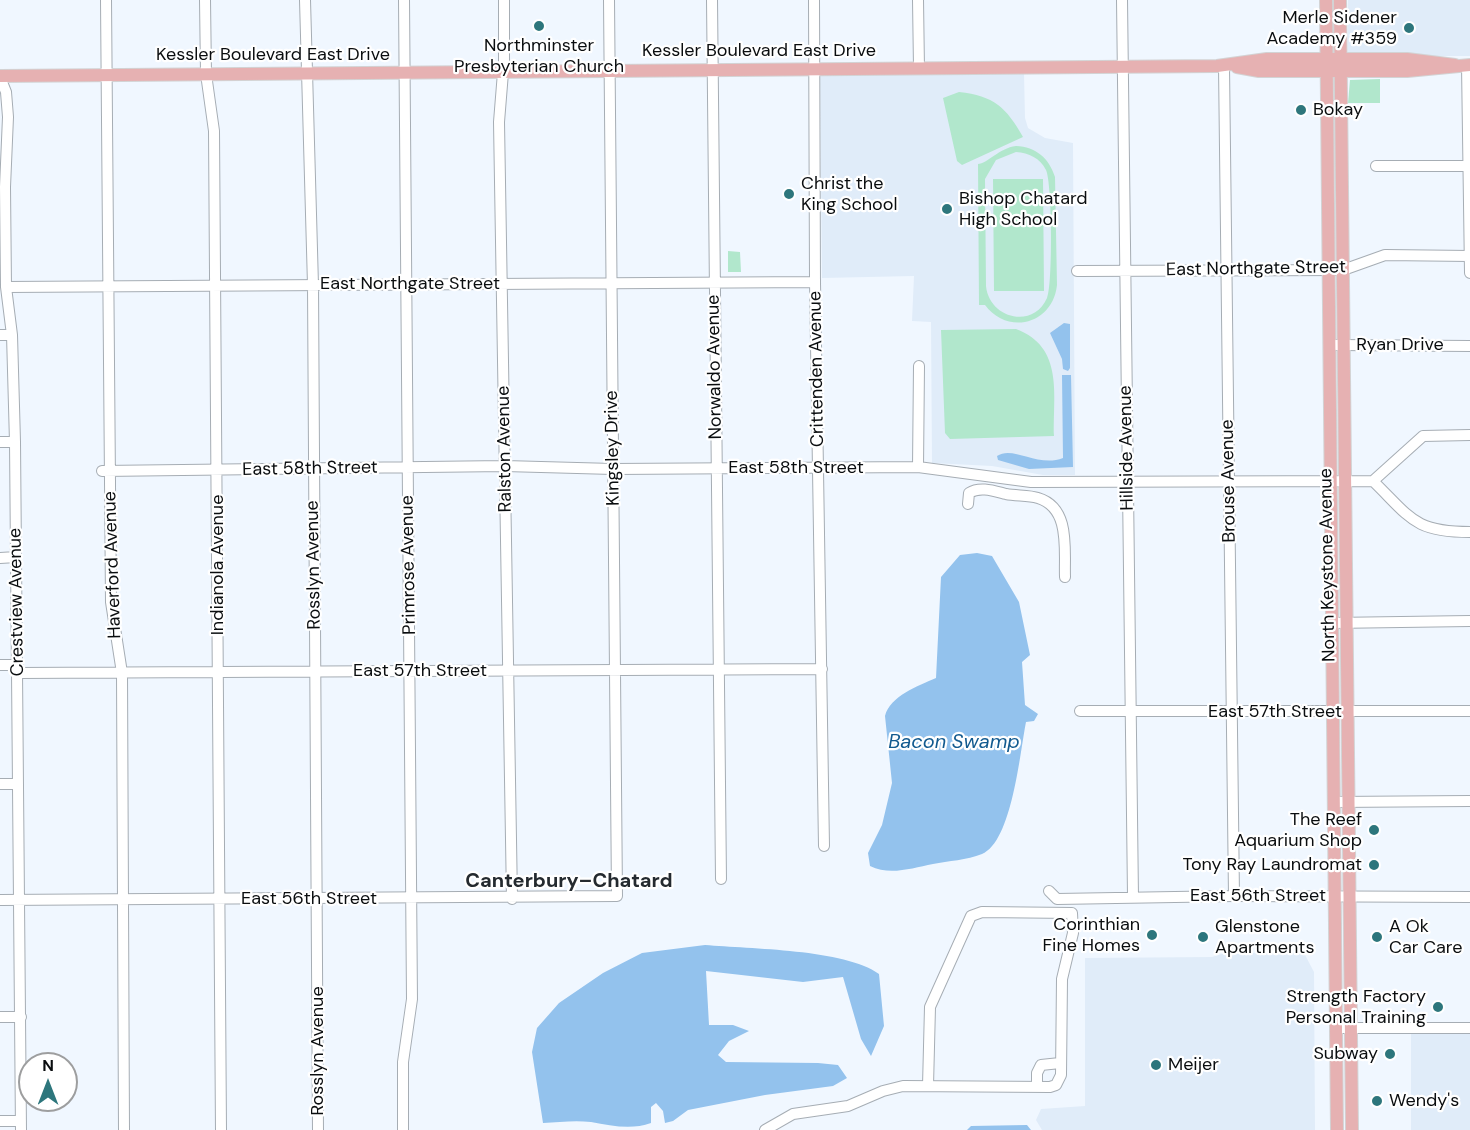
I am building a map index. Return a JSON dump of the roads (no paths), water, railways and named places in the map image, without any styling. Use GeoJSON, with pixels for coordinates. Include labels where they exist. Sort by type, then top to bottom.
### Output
{"type":"FeatureCollection","features":[{"type":"Feature","properties":{"kind":"main road","name":"North Keystone Avenue"},"geometry":{"type":"LineString","coordinates":[[1326,0],[1337,1130]]}},
{"type":"Feature","properties":{"kind":"main road","name":"North Keystone Avenue"},"geometry":{"type":"LineString","coordinates":[[1340,0],[1352,1130]]}},
{"type":"Feature","properties":{"kind":"main road","name":"Kessler Boulevard East Drive"},"geometry":{"type":"LineString","coordinates":[[0,76],[1227,66],[1260,60],[1341,65],[1407,59],[1464,65]]}},
{"type":"Feature","properties":{"kind":"street","name":"Haverford Avenue"},"geometry":{"type":"LineString","coordinates":[[106,0],[108,286],[106,472],[111,602],[122,673],[124,1130]]}},
{"type":"Feature","properties":{"kind":"street","name":"Indianola Avenue"},"geometry":{"type":"LineString","coordinates":[[205,0],[206,74],[214,128],[221,1130]]}},
{"type":"Feature","properties":{"kind":"street","name":"Rosslyn Avenue"},"geometry":{"type":"LineString","coordinates":[[305,0],[313,285],[318,1130]]}},
{"type":"Feature","properties":{"kind":"street","name":"Primrose Avenue"},"geometry":{"type":"LineString","coordinates":[[404,0],[412,999],[403,1062],[404,1130]]}},
{"type":"Feature","properties":{"kind":"street","name":"Ralston Avenue"},"geometry":{"type":"LineString","coordinates":[[504,0],[504,72],[499,122],[510,671],[512,899]]}},
{"type":"Feature","properties":{"kind":"street","name":"Kingsley Drive"},"geometry":{"type":"LineString","coordinates":[[609,0],[617,896]]}},
{"type":"Feature","properties":{"kind":"street","name":"Norwaldo Avenue"},"geometry":{"type":"LineString","coordinates":[[712,0],[720,879]]}},
{"type":"Feature","properties":{"kind":"street","name":"Crittenden Avenue"},"geometry":{"type":"LineString","coordinates":[[814,0],[815,282],[820,468],[824,846]]}},
{"type":"Feature","properties":{"kind":"street"},"geometry":{"type":"LineString","coordinates":[[918,0],[919,68]]}},
{"type":"Feature","properties":{"kind":"street","name":"Hillside Avenue"},"geometry":{"type":"LineString","coordinates":[[1122,0],[1132,896]]}},
{"type":"Feature","properties":{"kind":"street"},"geometry":{"type":"LineString","coordinates":[[1464,65],[1469,166],[1470,273]]}},
{"type":"Feature","properties":{"kind":"street","name":"Brouse Avenue"},"geometry":{"type":"LineString","coordinates":[[1227,66],[1234,896]]}},
{"type":"Feature","properties":{"kind":"street","name":"Crestview Avenue"},"geometry":{"type":"LineString","coordinates":[[0,76],[6,94],[8,117],[3,231],[6,287],[12,335],[15,442],[21,1125]]}},
{"type":"Feature","properties":{"kind":"street"},"geometry":{"type":"LineString","coordinates":[[1376,166],[1469,166]]}},
{"type":"Feature","properties":{"kind":"street","name":"East Northgate Street"},"geometry":{"type":"LineString","coordinates":[[1077,271],[1343,270],[1385,255],[1470,256]]}},
{"type":"Feature","properties":{"kind":"street","name":"East Northgate Street"},"geometry":{"type":"LineString","coordinates":[[6,287],[815,282]]}},
{"type":"Feature","properties":{"kind":"street"},"geometry":{"type":"LineString","coordinates":[[0,335],[12,335]]}},
{"type":"Feature","properties":{"kind":"street","name":"Ryan Drive"},"geometry":{"type":"LineString","coordinates":[[1329,345],[1470,346]]}},
{"type":"Feature","properties":{"kind":"street"},"geometry":{"type":"LineString","coordinates":[[918,467],[919,366]]}},
{"type":"Feature","properties":{"kind":"street"},"geometry":{"type":"LineString","coordinates":[[1470,435],[1423,436],[1373,481],[1421,525],[1438,531],[1470,531]]}},
{"type":"Feature","properties":{"kind":"street"},"geometry":{"type":"LineString","coordinates":[[0,442],[15,442]]}},
{"type":"Feature","properties":{"kind":"street","name":"East 58th Street"},"geometry":{"type":"LineString","coordinates":[[106,472],[505,466],[613,469],[918,467],[1032,482],[1373,481]]}},
{"type":"Feature","properties":{"kind":"street"},"geometry":{"type":"LineString","coordinates":[[1030,497],[1032,482]]}},
{"type":"Feature","properties":{"kind":"street"},"geometry":{"type":"LineString","coordinates":[[968,504],[969,493],[981,489],[1046,502],[1061,519],[1064,534],[1065,577]]}},
{"type":"Feature","properties":{"kind":"street"},"geometry":{"type":"LineString","coordinates":[[0,558],[16,557]]}},
{"type":"Feature","properties":{"kind":"street"},"geometry":{"type":"LineString","coordinates":[[1332,623],[1470,621]]}},
{"type":"Feature","properties":{"kind":"street","name":"East 57th Street"},"geometry":{"type":"LineString","coordinates":[[0,665],[18,669],[122,673],[822,669]]}},
{"type":"Feature","properties":{"kind":"street","name":"East 57th Street"},"geometry":{"type":"LineString","coordinates":[[1080,711],[1470,711]]}},
{"type":"Feature","properties":{"kind":"street"},"geometry":{"type":"LineString","coordinates":[[0,784],[18,784]]}},
{"type":"Feature","properties":{"kind":"street"},"geometry":{"type":"LineString","coordinates":[[1334,801],[1470,801]]}},
{"type":"Feature","properties":{"kind":"street","name":"East 56th Street"},"geometry":{"type":"LineString","coordinates":[[1049,891],[1057,899],[1132,896],[1470,897]]}},
{"type":"Feature","properties":{"kind":"street","name":"East 56th Street"},"geometry":{"type":"LineString","coordinates":[[0,900],[512,899],[617,896]]}},
{"type":"Feature","properties":{"kind":"street"},"geometry":{"type":"LineString","coordinates":[[765,1130],[798,1113],[848,1106],[893,1088],[1056,1085],[1061,1078],[1063,968],[1073,933],[1072,913],[982,912],[971,916],[930,1007],[928,1086]]}},
{"type":"Feature","properties":{"kind":"street"},"geometry":{"type":"LineString","coordinates":[[0,1017],[21,1017]]}},
{"type":"Feature","properties":{"kind":"street"},"geometry":{"type":"LineString","coordinates":[[1336,1028],[1470,1028]]}},
{"type":"Feature","properties":{"kind":"street"},"geometry":{"type":"LineString","coordinates":[[1037,1086],[1037,1071],[1041,1065],[1060,1063]]}},
{"type":"Feature","properties":{"kind":"street"},"geometry":{"type":"LineString","coordinates":[[0,1121],[21,1125]]}},
{"type":"Feature","properties":{"kind":"water"},"geometry":{"type":"Polygon","coordinates":[[[1064,323],[1070,324],[1070,368],[1068,371],[1063,369],[1062,359],[1050,333],[1064,323]]]}},
{"type":"Feature","properties":{"kind":"water"},"geometry":{"type":"Polygon","coordinates":[[[1062,375],[1071,375],[1073,467],[1029,469],[998,460],[997,456],[1003,453],[1044,460],[1063,458],[1062,375]]]}},
{"type":"Feature","properties":{"kind":"water","name":"Bacon Swamp"},"geometry":{"type":"Polygon","coordinates":[[[977,553],[992,556],[1019,602],[1030,655],[1022,662],[1025,705],[1038,714],[1034,721],[1026,722],[1008,815],[1001,833],[992,846],[982,854],[901,870],[878,869],[870,866],[868,853],[882,825],[892,783],[885,716],[899,697],[936,678],[941,577],[960,555],[977,553]]]}},
{"type":"Feature","properties":{"kind":"water"},"geometry":{"type":"Polygon","coordinates":[[[705,945],[821,955],[844,959],[879,974],[884,1026],[871,1056],[861,1039],[843,977],[803,982],[706,971],[709,1025],[733,1025],[749,1031],[729,1041],[718,1055],[726,1062],[838,1065],[847,1078],[833,1086],[765,1095],[688,1110],[673,1121],[665,1123],[663,1111],[656,1103],[651,1107],[651,1123],[644,1125],[622,1127],[579,1121],[543,1123],[532,1052],[537,1028],[559,1003],[603,973],[642,953],[705,945]]]}},
{"type":"Feature","properties":{"kind":"water"},"geometry":{"type":"Polygon","coordinates":[[[1027,1125],[1031,1130],[967,1130],[971,1126],[1027,1125]]]}},
{"type":"Feature","properties":{"kind":"place","name":"Northminster Presbyterian Church"},"geometry":{"type":"Point","coordinates":[539,26]}},
{"type":"Feature","properties":{"kind":"place","name":"Merle Sidener Academy #359"},"geometry":{"type":"Point","coordinates":[1409,28]}},
{"type":"Feature","properties":{"kind":"place","name":"Bokay"},"geometry":{"type":"Point","coordinates":[1301,110]}},
{"type":"Feature","properties":{"kind":"place","name":"Christ the King School"},"geometry":{"type":"Point","coordinates":[789,194]}},
{"type":"Feature","properties":{"kind":"place","name":"Bishop Chatard High School"},"geometry":{"type":"Point","coordinates":[947,209]}},
{"type":"Feature","properties":{"kind":"place","name":"The Reef Aquarium Shop"},"geometry":{"type":"Point","coordinates":[1374,830]}},
{"type":"Feature","properties":{"kind":"place","name":"Tony Ray Laundromat"},"geometry":{"type":"Point","coordinates":[1374,865]}},
{"type":"Feature","properties":{"kind":"place","name":"Corinthian Fine Homes"},"geometry":{"type":"Point","coordinates":[1152,935]}},
{"type":"Feature","properties":{"kind":"place","name":"Glenstone Apartments"},"geometry":{"type":"Point","coordinates":[1203,937]}},
{"type":"Feature","properties":{"kind":"place","name":"A Ok Car Care"},"geometry":{"type":"Point","coordinates":[1377,937]}},
{"type":"Feature","properties":{"kind":"place","name":"Strength Factory Personal Training"},"geometry":{"type":"Point","coordinates":[1438,1007]}},
{"type":"Feature","properties":{"kind":"place","name":"Subway"},"geometry":{"type":"Point","coordinates":[1390,1054]}},
{"type":"Feature","properties":{"kind":"place","name":"Meijer"},"geometry":{"type":"Point","coordinates":[1156,1065]}},
{"type":"Feature","properties":{"kind":"place","name":"Wendy's"},"geometry":{"type":"Point","coordinates":[1377,1101]}},
{"type":"Feature","properties":{"kind":"district","name":"Canterbury–Chatard"},"geometry":{"type":"Point","coordinates":[569,882]}}]}
